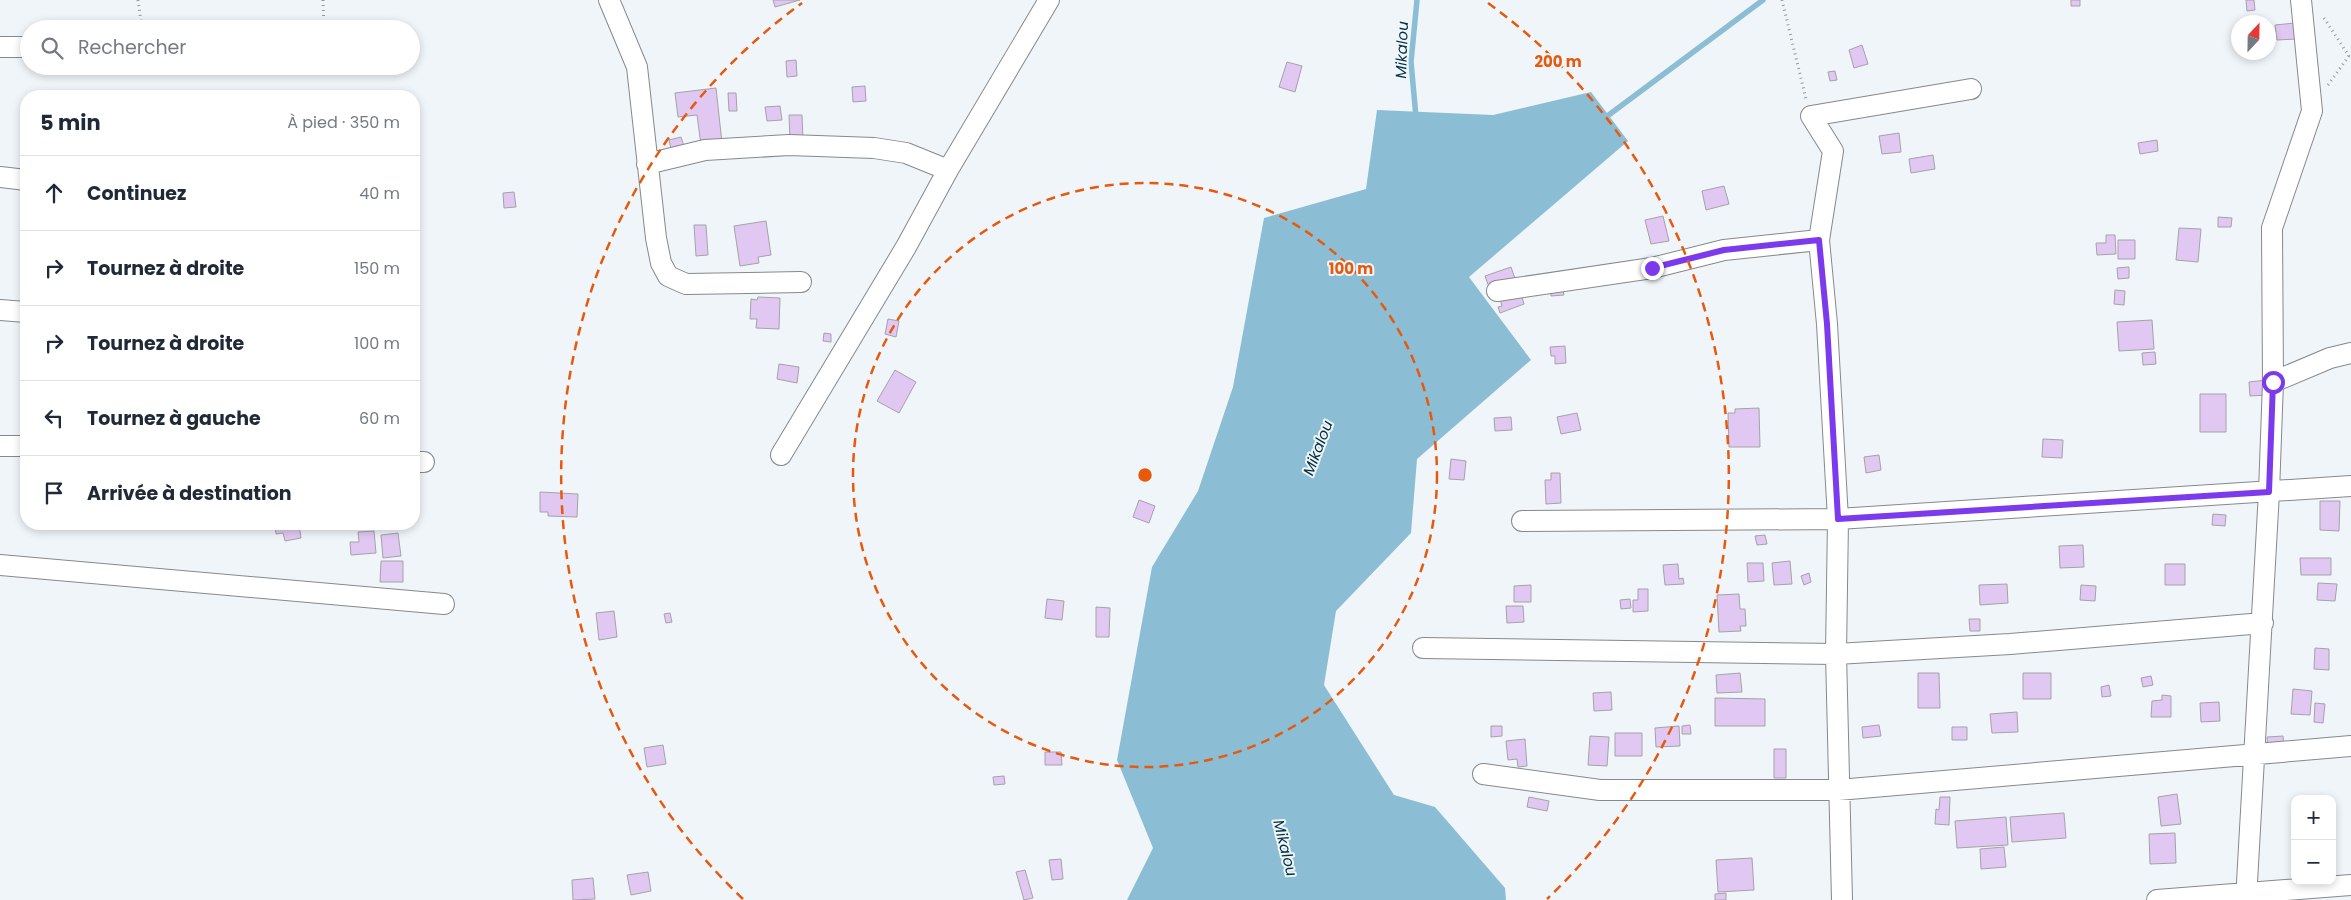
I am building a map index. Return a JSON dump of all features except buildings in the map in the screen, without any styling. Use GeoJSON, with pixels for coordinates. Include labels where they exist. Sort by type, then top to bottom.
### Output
{"type":"FeatureCollection","features":[{"type":"Feature","properties":{"kind":"street"},"geometry":{"type":"LineString","coordinates":[[609,0],[637,67],[658,246],[661,263],[668,276],[686,284],[801,282]]}},
{"type":"Feature","properties":{"kind":"street"},"geometry":{"type":"LineString","coordinates":[[781,455],[906,248],[948,170],[1049,0]]}},
{"type":"Feature","properties":{"kind":"street"},"geometry":{"type":"LineString","coordinates":[[2246,896],[2269,492],[2273,382],[2272,228],[2312,111],[2301,0]]}},
{"type":"Feature","properties":{"kind":"street"},"geometry":{"type":"LineString","coordinates":[[0,47],[20,47]]}},
{"type":"Feature","properties":{"kind":"street"},"geometry":{"type":"LineString","coordinates":[[1842,900],[1836,654],[1838,519],[1827,324],[1819,240],[1834,151],[1811,116],[1971,89]]}},
{"type":"Feature","properties":{"kind":"street"},"geometry":{"type":"LineString","coordinates":[[648,164],[705,150],[789,145],[874,148],[906,153],[948,170]]}},
{"type":"Feature","properties":{"kind":"street"},"geometry":{"type":"LineString","coordinates":[[0,177],[20,179]]}},
{"type":"Feature","properties":{"kind":"street"},"geometry":{"type":"LineString","coordinates":[[1497,291],[1652,268],[1724,250],[1819,240]]}},
{"type":"Feature","properties":{"kind":"street"},"geometry":{"type":"LineString","coordinates":[[0,310],[20,312]]}},
{"type":"Feature","properties":{"kind":"street"},"geometry":{"type":"LineString","coordinates":[[2273,382],[2330,358],[2351,353]]}},
{"type":"Feature","properties":{"kind":"street"},"geometry":{"type":"LineString","coordinates":[[0,446],[20,446]]}},
{"type":"Feature","properties":{"kind":"street"},"geometry":{"type":"LineString","coordinates":[[1522,521],[1838,519],[2351,486]]}},
{"type":"Feature","properties":{"kind":"street"},"geometry":{"type":"LineString","coordinates":[[0,565],[444,604]]}},
{"type":"Feature","properties":{"kind":"street"},"geometry":{"type":"LineString","coordinates":[[1423,648],[1836,654],[2010,644],[2263,623]]}},
{"type":"Feature","properties":{"kind":"street"},"geometry":{"type":"LineString","coordinates":[[1483,774],[1600,790],[1838,790],[2351,746]]}},
{"type":"Feature","properties":{"kind":"street"},"geometry":{"type":"LineString","coordinates":[[2157,900],[2246,896],[2351,885]]}},
{"type":"Feature","properties":{"kind":"path"},"geometry":{"type":"LineString","coordinates":[[138,0],[141,20]]}},
{"type":"Feature","properties":{"kind":"path"},"geometry":{"type":"LineString","coordinates":[[323,0],[324,20]]}},
{"type":"Feature","properties":{"kind":"path"},"geometry":{"type":"LineString","coordinates":[[1782,0],[1811,116]]}},
{"type":"Feature","properties":{"kind":"path"},"geometry":{"type":"LineString","coordinates":[[2312,111],[2350,56],[2322,16]]}},
{"type":"Feature","properties":{"kind":"water"},"geometry":{"type":"Polygon","coordinates":[[[1591,92],[1628,141],[1469,277],[1531,360],[1417,459],[1411,533],[1336,611],[1324,685],[1394,795],[1435,807],[1505,888],[1506,900],[1127,900],[1153,848],[1117,760],[1152,567],[1198,491],[1233,387],[1264,218],[1366,189],[1377,110],[1493,115],[1591,92]]]}},
{"type":"Feature","properties":{"kind":"waterway","name":"Mikalou"},"geometry":{"type":"LineString","coordinates":[[1416,117],[1411,62],[1417,0]]}},
{"type":"Feature","properties":{"kind":"waterway"},"geometry":{"type":"LineString","coordinates":[[1602,120],[1763,0]]}},
{"type":"Feature","properties":{"kind":"route"},"geometry":{"type":"LineString","coordinates":[[1652,268],[1724,250],[1819,240],[1827,324],[1838,519],[2269,492],[2273,382]]}}]}
